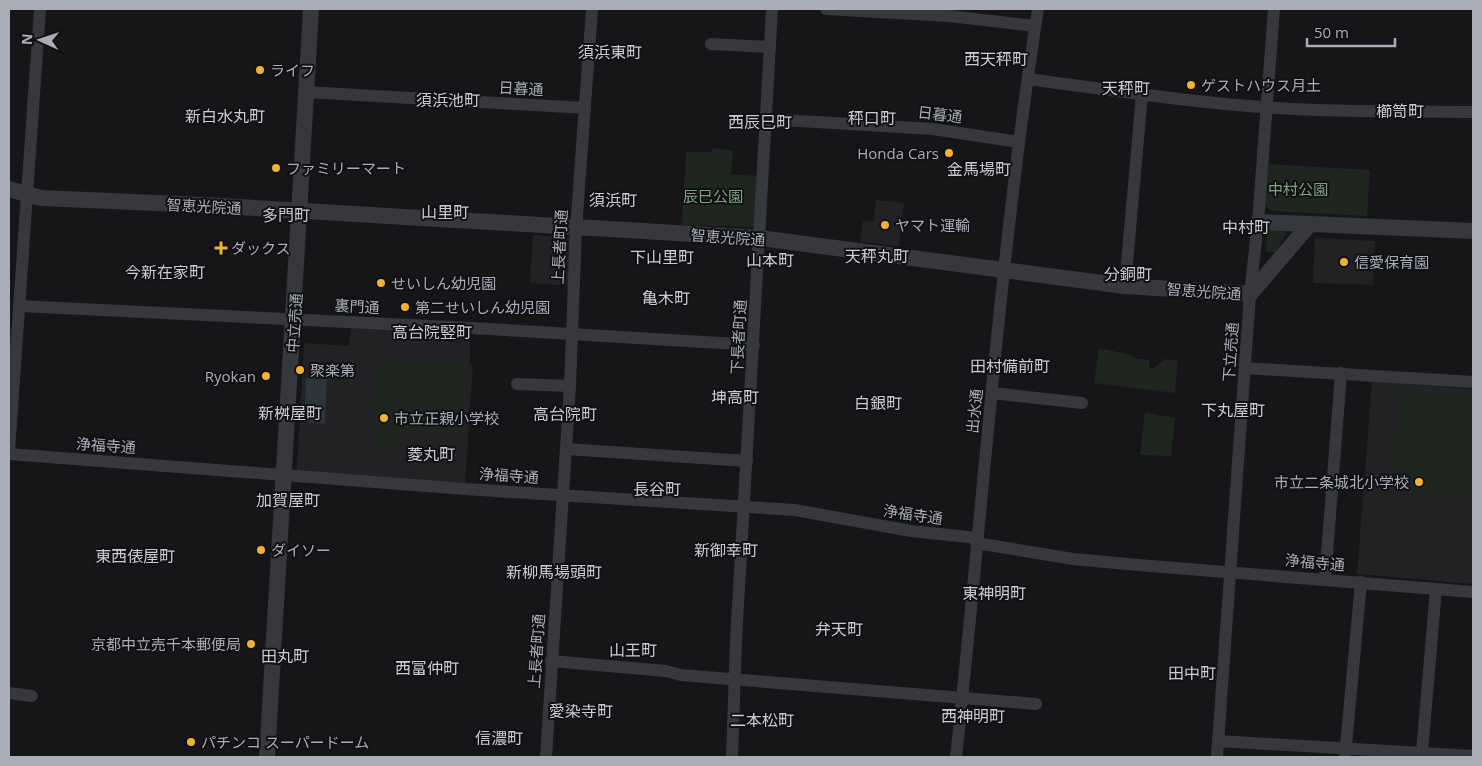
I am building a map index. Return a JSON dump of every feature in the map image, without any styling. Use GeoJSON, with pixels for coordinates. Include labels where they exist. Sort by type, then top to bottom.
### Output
{"type":"FeatureCollection","features":[{"type":"Feature","properties":{"kind":"street"},"geometry":{"type":"LineString","coordinates":[[9,453],[26,194],[34,119],[40,9]]}},
{"type":"Feature","properties":{"kind":"street","name":"中立売通"},"geometry":{"type":"LineString","coordinates":[[267,757],[312,9]]}},
{"type":"Feature","properties":{"kind":"street","name":"上長者町通"},"geometry":{"type":"LineString","coordinates":[[546,757],[570,386],[576,229],[592,9]]}},
{"type":"Feature","properties":{"kind":"street","name":"下長者町通"},"geometry":{"type":"LineString","coordinates":[[732,757],[772,9]]}},
{"type":"Feature","properties":{"kind":"street"},"geometry":{"type":"LineString","coordinates":[[826,9],[949,16],[1035,26]]}},
{"type":"Feature","properties":{"kind":"street","name":"出水通"},"geometry":{"type":"LineString","coordinates":[[956,757],[976,541],[1019,142],[1038,9]]}},
{"type":"Feature","properties":{"kind":"street","name":"下立売通"},"geometry":{"type":"LineString","coordinates":[[1217,757],[1250,294],[1258,222],[1274,9]]}},
{"type":"Feature","properties":{"kind":"street"},"geometry":{"type":"LineString","coordinates":[[710,44],[770,47]]}},
{"type":"Feature","properties":{"kind":"street"},"geometry":{"type":"LineString","coordinates":[[1028,79],[1142,94],[1266,107],[1318,110],[1473,112]]}},
{"type":"Feature","properties":{"kind":"street","name":"日暮通"},"geometry":{"type":"LineString","coordinates":[[306,92],[585,108]]}},
{"type":"Feature","properties":{"kind":"street"},"geometry":{"type":"LineString","coordinates":[[1125,286],[1142,94]]}},
{"type":"Feature","properties":{"kind":"street","name":"日暮通"},"geometry":{"type":"LineString","coordinates":[[766,119],[933,129],[1019,142]]}},
{"type":"Feature","properties":{"kind":"street","name":"智恵光院通"},"geometry":{"type":"LineString","coordinates":[[9,189],[41,198],[760,238],[1125,286],[1250,294],[1310,224]]}},
{"type":"Feature","properties":{"kind":"street"},"geometry":{"type":"LineString","coordinates":[[1258,222],[1473,231]]}},
{"type":"Feature","properties":{"kind":"street","name":"裏門通"},"geometry":{"type":"LineString","coordinates":[[18,306],[294,319],[754,345]]}},
{"type":"Feature","properties":{"kind":"street"},"geometry":{"type":"LineString","coordinates":[[1245,368],[1473,382]]}},
{"type":"Feature","properties":{"kind":"street"},"geometry":{"type":"LineString","coordinates":[[1325,580],[1341,373]]}},
{"type":"Feature","properties":{"kind":"street"},"geometry":{"type":"LineString","coordinates":[[517,384],[570,386]]}},
{"type":"Feature","properties":{"kind":"street"},"geometry":{"type":"LineString","coordinates":[[992,393],[1082,402]]}},
{"type":"Feature","properties":{"kind":"street"},"geometry":{"type":"LineString","coordinates":[[566,449],[747,461]]}},
{"type":"Feature","properties":{"kind":"street","name":"浄福寺通"},"geometry":{"type":"LineString","coordinates":[[9,453],[283,475],[795,510],[1073,559],[1473,592]]}},
{"type":"Feature","properties":{"kind":"street"},"geometry":{"type":"LineString","coordinates":[[1345,753],[1361,582]]}},
{"type":"Feature","properties":{"kind":"street"},"geometry":{"type":"LineString","coordinates":[[1422,752],[1436,589]]}},
{"type":"Feature","properties":{"kind":"street"},"geometry":{"type":"LineString","coordinates":[[551,661],[1036,704]]}},
{"type":"Feature","properties":{"kind":"street"},"geometry":{"type":"LineString","coordinates":[[9,693],[32,696]]}},
{"type":"Feature","properties":{"kind":"street"},"geometry":{"type":"LineString","coordinates":[[1218,741],[1345,753],[1422,752],[1473,756]]}},
{"type":"Feature","properties":{"kind":"shaded area"},"geometry":{"type":"Polygon","coordinates":[[[876,200],[904,203],[899,246],[860,242],[863,221],[874,222],[876,200]]]}},
{"type":"Feature","properties":{"kind":"shaded area"},"geometry":{"type":"Polygon","coordinates":[[[533,235],[568,237],[572,243],[569,286],[530,283],[533,235]]]}},
{"type":"Feature","properties":{"kind":"shaded area","name":"信愛保育園"},"geometry":{"type":"Polygon","coordinates":[[[1315,238],[1375,241],[1373,285],[1313,283],[1315,238]]]}},
{"type":"Feature","properties":{"kind":"shaded area","name":"市立正親小学校"},"geometry":{"type":"Polygon","coordinates":[[[351,325],[470,334],[470,365],[473,366],[465,485],[303,474],[297,470],[304,343],[349,346],[351,325]]]}},
{"type":"Feature","properties":{"kind":"shaded area"},"geometry":{"type":"Polygon","coordinates":[[[306,378],[327,379],[325,424],[304,422],[306,378]]]}},
{"type":"Feature","properties":{"kind":"shaded area","name":"市立二条城北小学校"},"geometry":{"type":"Polygon","coordinates":[[[1372,381],[1473,389],[1473,584],[1357,574],[1372,381]]]}},
{"type":"Feature","properties":{"kind":"green space","name":"辰巳公園"},"geometry":{"type":"Polygon","coordinates":[[[713,148],[733,151],[731,174],[758,176],[756,223],[752,227],[682,225],[686,152],[712,152],[713,148]]]}},
{"type":"Feature","properties":{"kind":"green space","name":"中村公園"},"geometry":{"type":"Polygon","coordinates":[[[1266,164],[1370,170],[1367,216],[1271,211],[1264,203],[1266,164]]]}},
{"type":"Feature","properties":{"kind":"green space"},"geometry":{"type":"Polygon","coordinates":[[[1267,231],[1284,231],[1286,233],[1276,252],[1266,252],[1267,231]]]}},
{"type":"Feature","properties":{"kind":"green space"},"geometry":{"type":"Polygon","coordinates":[[[1099,348],[1132,355],[1132,358],[1149,360],[1149,368],[1154,368],[1165,359],[1178,361],[1175,393],[1094,383],[1099,348]]]}},
{"type":"Feature","properties":{"kind":"green space"},"geometry":{"type":"Polygon","coordinates":[[[376,359],[466,362],[468,367],[465,437],[401,433],[400,446],[375,445],[376,427],[372,425],[376,359]]]}},
{"type":"Feature","properties":{"kind":"green space"},"geometry":{"type":"Polygon","coordinates":[[[1400,387],[1473,393],[1473,496],[1393,489],[1400,387]]]}},
{"type":"Feature","properties":{"kind":"green space"},"geometry":{"type":"Polygon","coordinates":[[[1145,412],[1175,418],[1171,456],[1140,455],[1145,412]]]}},
{"type":"Feature","properties":{"kind":"place","name":"ライフ"},"geometry":{"type":"Point","coordinates":[260,70]}},
{"type":"Feature","properties":{"kind":"place","name":"ゲストハウス月土"},"geometry":{"type":"Point","coordinates":[1191,85]}},
{"type":"Feature","properties":{"kind":"place","name":"Honda Cars"},"geometry":{"type":"Point","coordinates":[949,153]}},
{"type":"Feature","properties":{"kind":"place","name":"ファミリーマート"},"geometry":{"type":"Point","coordinates":[276,168]}},
{"type":"Feature","properties":{"kind":"place","name":"ヤマト運輸"},"geometry":{"type":"Point","coordinates":[885,225]}},
{"type":"Feature","properties":{"kind":"place","name":"ダックス"},"geometry":{"type":"Point","coordinates":[221,248]}},
{"type":"Feature","properties":{"kind":"place","name":"信愛保育園"},"geometry":{"type":"Point","coordinates":[1344,262]}},
{"type":"Feature","properties":{"kind":"place","name":"せいしん幼児園"},"geometry":{"type":"Point","coordinates":[381,283]}},
{"type":"Feature","properties":{"kind":"place","name":"第二せいしん幼児園"},"geometry":{"type":"Point","coordinates":[405,307]}},
{"type":"Feature","properties":{"kind":"place","name":"聚楽第"},"geometry":{"type":"Point","coordinates":[300,370]}},
{"type":"Feature","properties":{"kind":"place","name":"Ryokan"},"geometry":{"type":"Point","coordinates":[266,376]}},
{"type":"Feature","properties":{"kind":"place","name":"市立正親小学校"},"geometry":{"type":"Point","coordinates":[384,418]}},
{"type":"Feature","properties":{"kind":"place","name":"市立二条城北小学校"},"geometry":{"type":"Point","coordinates":[1419,482]}},
{"type":"Feature","properties":{"kind":"place","name":"ダイソー"},"geometry":{"type":"Point","coordinates":[261,550]}},
{"type":"Feature","properties":{"kind":"place","name":"京都中立売千本郵便局"},"geometry":{"type":"Point","coordinates":[251,644]}},
{"type":"Feature","properties":{"kind":"place","name":"パチンコ スーパードーム"},"geometry":{"type":"Point","coordinates":[191,742]}},
{"type":"Feature","properties":{"kind":"district","name":"須浜東町"},"geometry":{"type":"Point","coordinates":[610,52]}},
{"type":"Feature","properties":{"kind":"district","name":"西天秤町"},"geometry":{"type":"Point","coordinates":[996,59]}},
{"type":"Feature","properties":{"kind":"district","name":"天秤町"},"geometry":{"type":"Point","coordinates":[1126,88]}},
{"type":"Feature","properties":{"kind":"district","name":"須浜池町"},"geometry":{"type":"Point","coordinates":[448,100]}},
{"type":"Feature","properties":{"kind":"district","name":"櫛笥町"},"geometry":{"type":"Point","coordinates":[1400,111]}},
{"type":"Feature","properties":{"kind":"district","name":"新白水丸町"},"geometry":{"type":"Point","coordinates":[225,116]}},
{"type":"Feature","properties":{"kind":"district","name":"秤口町"},"geometry":{"type":"Point","coordinates":[872,118]}},
{"type":"Feature","properties":{"kind":"district","name":"西辰巳町"},"geometry":{"type":"Point","coordinates":[760,122]}},
{"type":"Feature","properties":{"kind":"district","name":"金馬場町"},"geometry":{"type":"Point","coordinates":[979,169]}},
{"type":"Feature","properties":{"kind":"district","name":"須浜町"},"geometry":{"type":"Point","coordinates":[613,200]}},
{"type":"Feature","properties":{"kind":"district","name":"山里町"},"geometry":{"type":"Point","coordinates":[445,212]}},
{"type":"Feature","properties":{"kind":"district","name":"多門町"},"geometry":{"type":"Point","coordinates":[286,215]}},
{"type":"Feature","properties":{"kind":"district","name":"中村町"},"geometry":{"type":"Point","coordinates":[1246,227]}},
{"type":"Feature","properties":{"kind":"district","name":"天秤丸町"},"geometry":{"type":"Point","coordinates":[877,256]}},
{"type":"Feature","properties":{"kind":"district","name":"下山里町"},"geometry":{"type":"Point","coordinates":[662,257]}},
{"type":"Feature","properties":{"kind":"district","name":"山本町"},"geometry":{"type":"Point","coordinates":[770,260]}},
{"type":"Feature","properties":{"kind":"district","name":"今新在家町"},"geometry":{"type":"Point","coordinates":[165,272]}},
{"type":"Feature","properties":{"kind":"district","name":"分銅町"},"geometry":{"type":"Point","coordinates":[1128,274]}},
{"type":"Feature","properties":{"kind":"district","name":"亀木町"},"geometry":{"type":"Point","coordinates":[666,298]}},
{"type":"Feature","properties":{"kind":"district","name":"高台院竪町"},"geometry":{"type":"Point","coordinates":[432,332]}},
{"type":"Feature","properties":{"kind":"district","name":"田村備前町"},"geometry":{"type":"Point","coordinates":[1010,366]}},
{"type":"Feature","properties":{"kind":"district","name":"坤高町"},"geometry":{"type":"Point","coordinates":[735,397]}},
{"type":"Feature","properties":{"kind":"district","name":"白銀町"},"geometry":{"type":"Point","coordinates":[878,403]}},
{"type":"Feature","properties":{"kind":"district","name":"下丸屋町"},"geometry":{"type":"Point","coordinates":[1233,410]}},
{"type":"Feature","properties":{"kind":"district","name":"新桝屋町"},"geometry":{"type":"Point","coordinates":[290,413]}},
{"type":"Feature","properties":{"kind":"district","name":"高台院町"},"geometry":{"type":"Point","coordinates":[565,414]}},
{"type":"Feature","properties":{"kind":"district","name":"菱丸町"},"geometry":{"type":"Point","coordinates":[431,454]}},
{"type":"Feature","properties":{"kind":"district","name":"長谷町"},"geometry":{"type":"Point","coordinates":[657,489]}},
{"type":"Feature","properties":{"kind":"district","name":"加賀屋町"},"geometry":{"type":"Point","coordinates":[288,500]}},
{"type":"Feature","properties":{"kind":"district","name":"新御幸町"},"geometry":{"type":"Point","coordinates":[726,550]}},
{"type":"Feature","properties":{"kind":"district","name":"東西俵屋町"},"geometry":{"type":"Point","coordinates":[135,556]}},
{"type":"Feature","properties":{"kind":"district","name":"新柳馬場頭町"},"geometry":{"type":"Point","coordinates":[554,572]}},
{"type":"Feature","properties":{"kind":"district","name":"東神明町"},"geometry":{"type":"Point","coordinates":[994,593]}},
{"type":"Feature","properties":{"kind":"district","name":"弁天町"},"geometry":{"type":"Point","coordinates":[839,629]}},
{"type":"Feature","properties":{"kind":"district","name":"山王町"},"geometry":{"type":"Point","coordinates":[633,650]}},
{"type":"Feature","properties":{"kind":"district","name":"田丸町"},"geometry":{"type":"Point","coordinates":[285,656]}},
{"type":"Feature","properties":{"kind":"district","name":"西富仲町"},"geometry":{"type":"Point","coordinates":[427,668]}},
{"type":"Feature","properties":{"kind":"district","name":"田中町"},"geometry":{"type":"Point","coordinates":[1192,673]}},
{"type":"Feature","properties":{"kind":"district","name":"愛染寺町"},"geometry":{"type":"Point","coordinates":[581,711]}},
{"type":"Feature","properties":{"kind":"district","name":"西神明町"},"geometry":{"type":"Point","coordinates":[973,716]}},
{"type":"Feature","properties":{"kind":"district","name":"二本松町"},"geometry":{"type":"Point","coordinates":[762,720]}},
{"type":"Feature","properties":{"kind":"district","name":"信濃町"},"geometry":{"type":"Point","coordinates":[499,738]}}]}
